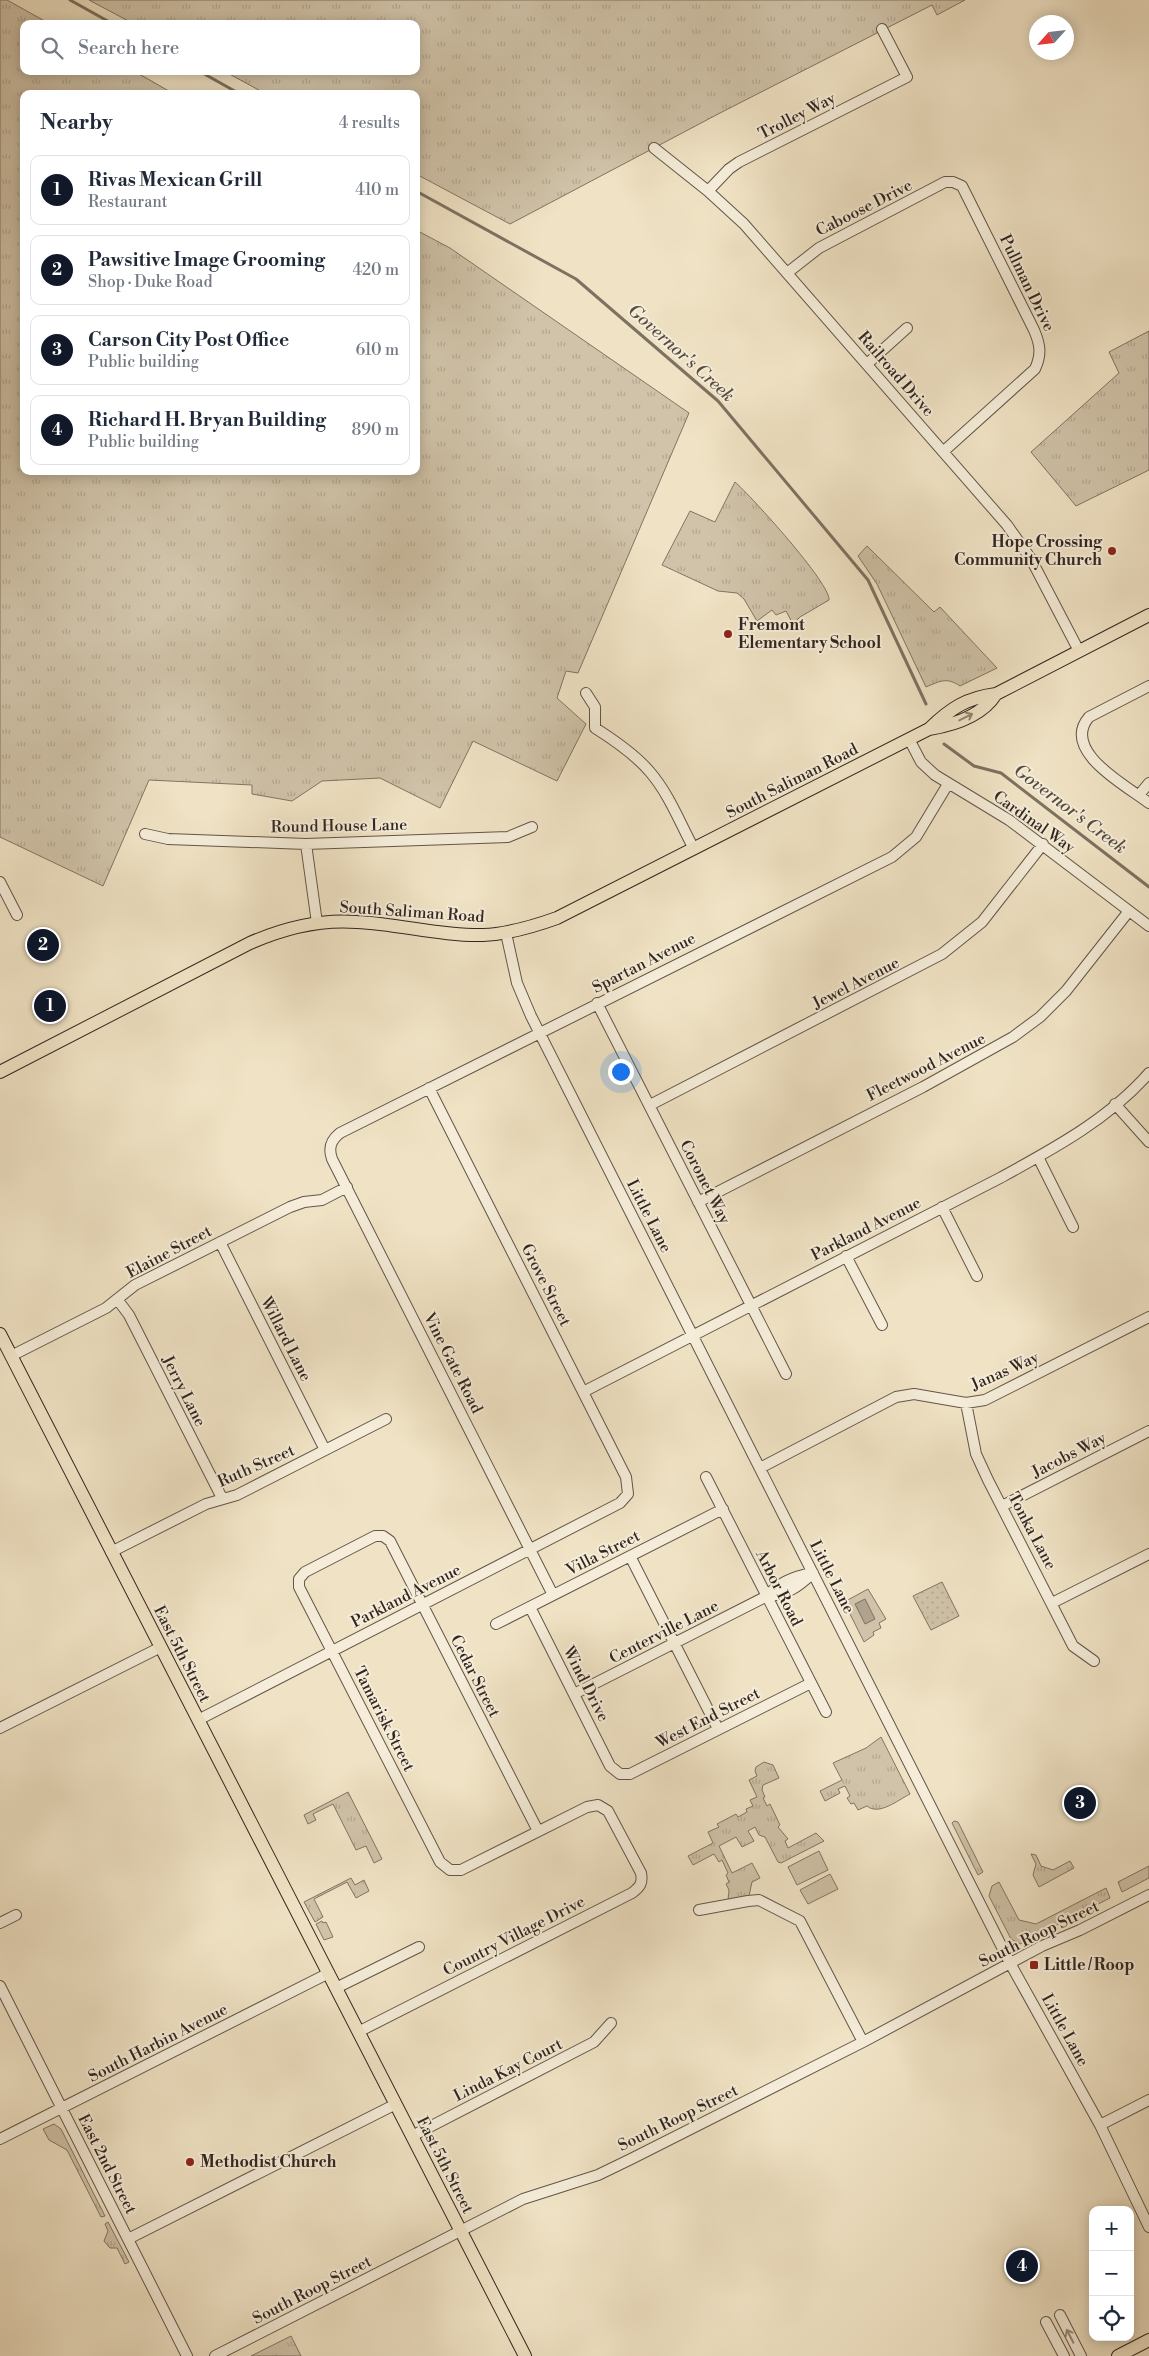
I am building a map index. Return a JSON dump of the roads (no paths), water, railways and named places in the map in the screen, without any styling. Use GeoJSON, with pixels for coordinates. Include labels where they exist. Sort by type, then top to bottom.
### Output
{"type":"FeatureCollection","features":[{"type":"Feature","properties":{"kind":"main road","name":"South Saliman Road"},"geometry":{"type":"LineString","coordinates":[[0,1072],[256,940],[285,930],[317,923],[363,922],[463,934],[506,933],[537,925],[564,915],[929,729],[949,711],[976,697],[996,694],[1149,615]]}},
{"type":"Feature","properties":{"kind":"main road","name":"East 5th Street"},"geometry":{"type":"LineString","coordinates":[[0,1334],[525,2356]]}},
{"type":"Feature","properties":{"kind":"main road"},"geometry":{"type":"LineString","coordinates":[[1118,2356],[1149,2340]]}},
{"type":"Feature","properties":{"kind":"street","name":"Trolley Way"},"geometry":{"type":"LineString","coordinates":[[708,191],[729,168],[739,162],[907,78],[882,29]]}},
{"type":"Feature","properties":{"kind":"street","name":"Railroad Drive"},"geometry":{"type":"LineString","coordinates":[[654,148],[708,191],[744,224],[1008,525],[1031,559],[1079,651]]}},
{"type":"Feature","properties":{"kind":"street","name":"Caboose Drive"},"geometry":{"type":"LineString","coordinates":[[787,273],[819,248],[933,190],[939,185],[945,182],[959,184]]}},
{"type":"Feature","properties":{"kind":"street","name":"Pullman Drive"},"geometry":{"type":"LineString","coordinates":[[944,451],[1035,369],[1040,359],[1040,344],[1034,330],[959,184]]}},
{"type":"Feature","properties":{"kind":"street"},"geometry":{"type":"LineString","coordinates":[[867,364],[907,328]]}},
{"type":"Feature","properties":{"kind":"street"},"geometry":{"type":"LineString","coordinates":[[1149,686],[1089,717],[1082,733],[1084,747],[1092,759],[1149,803]]}},
{"type":"Feature","properties":{"kind":"street"},"geometry":{"type":"LineString","coordinates":[[586,693],[595,707],[595,728],[613,739],[650,772],[668,799],[694,850]]}},
{"type":"Feature","properties":{"kind":"street","name":"Cardinal Way"},"geometry":{"type":"LineString","coordinates":[[909,739],[923,764],[948,784],[996,812],[1043,844],[1149,926]]}},
{"type":"Feature","properties":{"kind":"street"},"geometry":{"type":"LineString","coordinates":[[1139,795],[1149,782]]}},
{"type":"Feature","properties":{"kind":"street","name":"Spartan Avenue"},"geometry":{"type":"LineString","coordinates":[[331,1144],[340,1133],[892,857],[916,837],[948,784]]}},
{"type":"Feature","properties":{"kind":"street","name":"Round House Lane"},"geometry":{"type":"LineString","coordinates":[[145,834],[168,839],[306,844],[508,837],[532,827]]}},
{"type":"Feature","properties":{"kind":"street"},"geometry":{"type":"LineString","coordinates":[[306,844],[317,923]]}},
{"type":"Feature","properties":{"kind":"street","name":"Jewel Avenue"},"geometry":{"type":"LineString","coordinates":[[650,1105],[942,954],[982,922],[1043,844]]}},
{"type":"Feature","properties":{"kind":"street"},"geometry":{"type":"LineString","coordinates":[[0,882],[17,915]]}},
{"type":"Feature","properties":{"kind":"street","name":"Fleetwood Avenue"},"geometry":{"type":"LineString","coordinates":[[698,1202],[922,1087],[1013,1037],[1040,1017],[1066,991],[1129,911]]}},
{"type":"Feature","properties":{"kind":"street","name":"Little Lane"},"geometry":{"type":"LineString","coordinates":[[506,933],[516,984],[540,1033],[1010,1963],[1100,2126],[1149,2228]]}},
{"type":"Feature","properties":{"kind":"street","name":"Coronet Way"},"geometry":{"type":"LineString","coordinates":[[597,1004],[786,1374]]}},
{"type":"Feature","properties":{"kind":"street","name":"Parkland Avenue"},"geometry":{"type":"LineString","coordinates":[[583,1392],[1038,1157],[1088,1126],[1149,1073]]}},
{"type":"Feature","properties":{"kind":"street","name":"Grove Street"},"geometry":{"type":"LineString","coordinates":[[429,1088],[626,1477],[629,1487],[626,1498]]}},
{"type":"Feature","properties":{"kind":"street"},"geometry":{"type":"LineString","coordinates":[[1115,1104],[1149,1142]]}},
{"type":"Feature","properties":{"kind":"street","name":"Vine Gate Road"},"geometry":{"type":"LineString","coordinates":[[331,1144],[331,1155],[347,1188],[553,1595]]}},
{"type":"Feature","properties":{"kind":"street"},"geometry":{"type":"LineString","coordinates":[[1038,1157],[1073,1226]]}},
{"type":"Feature","properties":{"kind":"street","name":"Elaine Street"},"geometry":{"type":"LineString","coordinates":[[11,1356],[106,1308],[116,1298],[136,1285],[296,1204],[322,1200],[347,1188]]}},
{"type":"Feature","properties":{"kind":"street"},"geometry":{"type":"LineString","coordinates":[[942,1207],[977,1276]]}},
{"type":"Feature","properties":{"kind":"street","name":"Willard Lane"},"geometry":{"type":"LineString","coordinates":[[220,1242],[325,1450]]}},
{"type":"Feature","properties":{"kind":"street"},"geometry":{"type":"LineString","coordinates":[[846,1256],[882,1325]]}},
{"type":"Feature","properties":{"kind":"street","name":"Jerry Lane"},"geometry":{"type":"LineString","coordinates":[[116,1298],[129,1315],[222,1498]]}},
{"type":"Feature","properties":{"kind":"street","name":"Janas Way"},"geometry":{"type":"LineString","coordinates":[[760,1468],[896,1397],[914,1394],[966,1403],[985,1400],[1149,1317]]}},
{"type":"Feature","properties":{"kind":"street","name":"Tonka Lane"},"geometry":{"type":"LineString","coordinates":[[966,1403],[976,1454],[1073,1646],[1094,1661]]}},
{"type":"Feature","properties":{"kind":"street","name":"Ruth Street"},"geometry":{"type":"LineString","coordinates":[[112,1552],[206,1504],[237,1495],[386,1419]]}},
{"type":"Feature","properties":{"kind":"street","name":"Jacobs Way"},"geometry":{"type":"LineString","coordinates":[[1002,1506],[1149,1431]]}},
{"type":"Feature","properties":{"kind":"street","name":"Arbor Road"},"geometry":{"type":"LineString","coordinates":[[706,1477],[826,1712]]}},
{"type":"Feature","properties":{"kind":"street","name":"Parkland Avenue"},"geometry":{"type":"LineString","coordinates":[[198,1720],[626,1498]]}},
{"type":"Feature","properties":{"kind":"street","name":"Villa Street"},"geometry":{"type":"LineString","coordinates":[[496,1624],[723,1509]]}},
{"type":"Feature","properties":{"kind":"street","name":"Tamarisk Street"},"geometry":{"type":"LineString","coordinates":[[383,1536],[376,1536],[305,1572],[299,1579],[299,1587],[440,1862],[450,1870]]}},
{"type":"Feature","properties":{"kind":"street","name":"Cedar Street"},"geometry":{"type":"LineString","coordinates":[[383,1536],[390,1541],[538,1831]]}},
{"type":"Feature","properties":{"kind":"street"},"geometry":{"type":"LineString","coordinates":[[1052,1603],[1149,1554]]}},
{"type":"Feature","properties":{"kind":"street"},"geometry":{"type":"LineString","coordinates":[[630,1556],[718,1729]]}},
{"type":"Feature","properties":{"kind":"street","name":"Centerville Lane"},"geometry":{"type":"LineString","coordinates":[[574,1694],[767,1596],[775,1587],[797,1576],[813,1573]]}},
{"type":"Feature","properties":{"kind":"street","name":"Wind Drive"},"geometry":{"type":"LineString","coordinates":[[530,1607],[610,1766],[618,1773]]}},
{"type":"Feature","properties":{"kind":"street"},"geometry":{"type":"LineString","coordinates":[[0,1728],[161,1647]]}},
{"type":"Feature","properties":{"kind":"street","name":"West End Street"},"geometry":{"type":"LineString","coordinates":[[618,1773],[630,1774],[811,1682]]}},
{"type":"Feature","properties":{"kind":"street","name":"Country Village Drive"},"geometry":{"type":"LineString","coordinates":[[358,2032],[632,1893],[639,1888],[642,1881],[641,1873],[608,1811],[598,1806],[587,1807],[461,1870],[450,1870]]}},
{"type":"Feature","properties":{"kind":"street","name":"South Roop Street"},"geometry":{"type":"LineString","coordinates":[[215,2356],[531,2196],[598,2175],[863,2042],[1010,1963],[1149,1895]]}},
{"type":"Feature","properties":{"kind":"street"},"geometry":{"type":"LineString","coordinates":[[699,1910],[748,1900],[759,1900],[800,1921],[863,2042]]}},
{"type":"Feature","properties":{"kind":"street"},"geometry":{"type":"LineString","coordinates":[[0,1923],[16,1915]]}},
{"type":"Feature","properties":{"kind":"street"},"geometry":{"type":"LineString","coordinates":[[336,1988],[419,1947]]}},
{"type":"Feature","properties":{"kind":"street","name":"South Harbin Avenue"},"geometry":{"type":"LineString","coordinates":[[0,2139],[329,1973]]}},
{"type":"Feature","properties":{"kind":"street","name":"East 2nd Street"},"geometry":{"type":"LineString","coordinates":[[0,1986],[187,2356]]}},
{"type":"Feature","properties":{"kind":"street","name":"Linda Kay Court"},"geometry":{"type":"LineString","coordinates":[[412,2136],[594,2042],[611,2023]]}},
{"type":"Feature","properties":{"kind":"street"},"geometry":{"type":"LineString","coordinates":[[1100,2126],[1149,2100]]}},
{"type":"Feature","properties":{"kind":"street"},"geometry":{"type":"LineString","coordinates":[[128,2239],[396,2104]]}},
{"type":"Feature","properties":{"kind":"street"},"geometry":{"type":"LineString","coordinates":[[1060,2315],[1081,2356]]}},
{"type":"Feature","properties":{"kind":"street"},"geometry":{"type":"LineString","coordinates":[[1046,2322],[1064,2356]]}},
{"type":"Feature","properties":{"kind":"waterway","name":"Governor's Creek"},"geometry":{"type":"LineString","coordinates":[[70,0],[106,20]]}},
{"type":"Feature","properties":{"kind":"waterway","name":"Governor's Creek"},"geometry":{"type":"LineString","coordinates":[[206,75],[233,90]]}},
{"type":"Feature","properties":{"kind":"waterway","name":"Governor's Creek"},"geometry":{"type":"LineString","coordinates":[[420,193],[576,279],[718,401],[868,580],[926,704]]}},
{"type":"Feature","properties":{"kind":"waterway","name":"Governor's Creek"},"geometry":{"type":"LineString","coordinates":[[944,744],[974,766],[1001,773],[1149,887]]}},
{"type":"Feature","properties":{"kind":"place","name":"Hope Crossing Community Church"},"geometry":{"type":"Point","coordinates":[1112,551]}},
{"type":"Feature","properties":{"kind":"place","name":"Fremont Elementary School"},"geometry":{"type":"Point","coordinates":[728,634]}},
{"type":"Feature","properties":{"kind":"place","name":"Pawsitive Image Grooming"},"geometry":{"type":"Point","coordinates":[43,945]}},
{"type":"Feature","properties":{"kind":"place","name":"Rivas Mexican Grill"},"geometry":{"type":"Point","coordinates":[50,1006]}},
{"type":"Feature","properties":{"kind":"place","name":"Carson City Post Office"},"geometry":{"type":"Point","coordinates":[1080,1803]}},
{"type":"Feature","properties":{"kind":"place","name":"Little / Roop"},"geometry":{"type":"Point","coordinates":[1034,1965]}},
{"type":"Feature","properties":{"kind":"place","name":"Methodist Church"},"geometry":{"type":"Point","coordinates":[190,2162]}},
{"type":"Feature","properties":{"kind":"place","name":"Richard H. Bryan Building"},"geometry":{"type":"Point","coordinates":[1022,2266]}}]}
